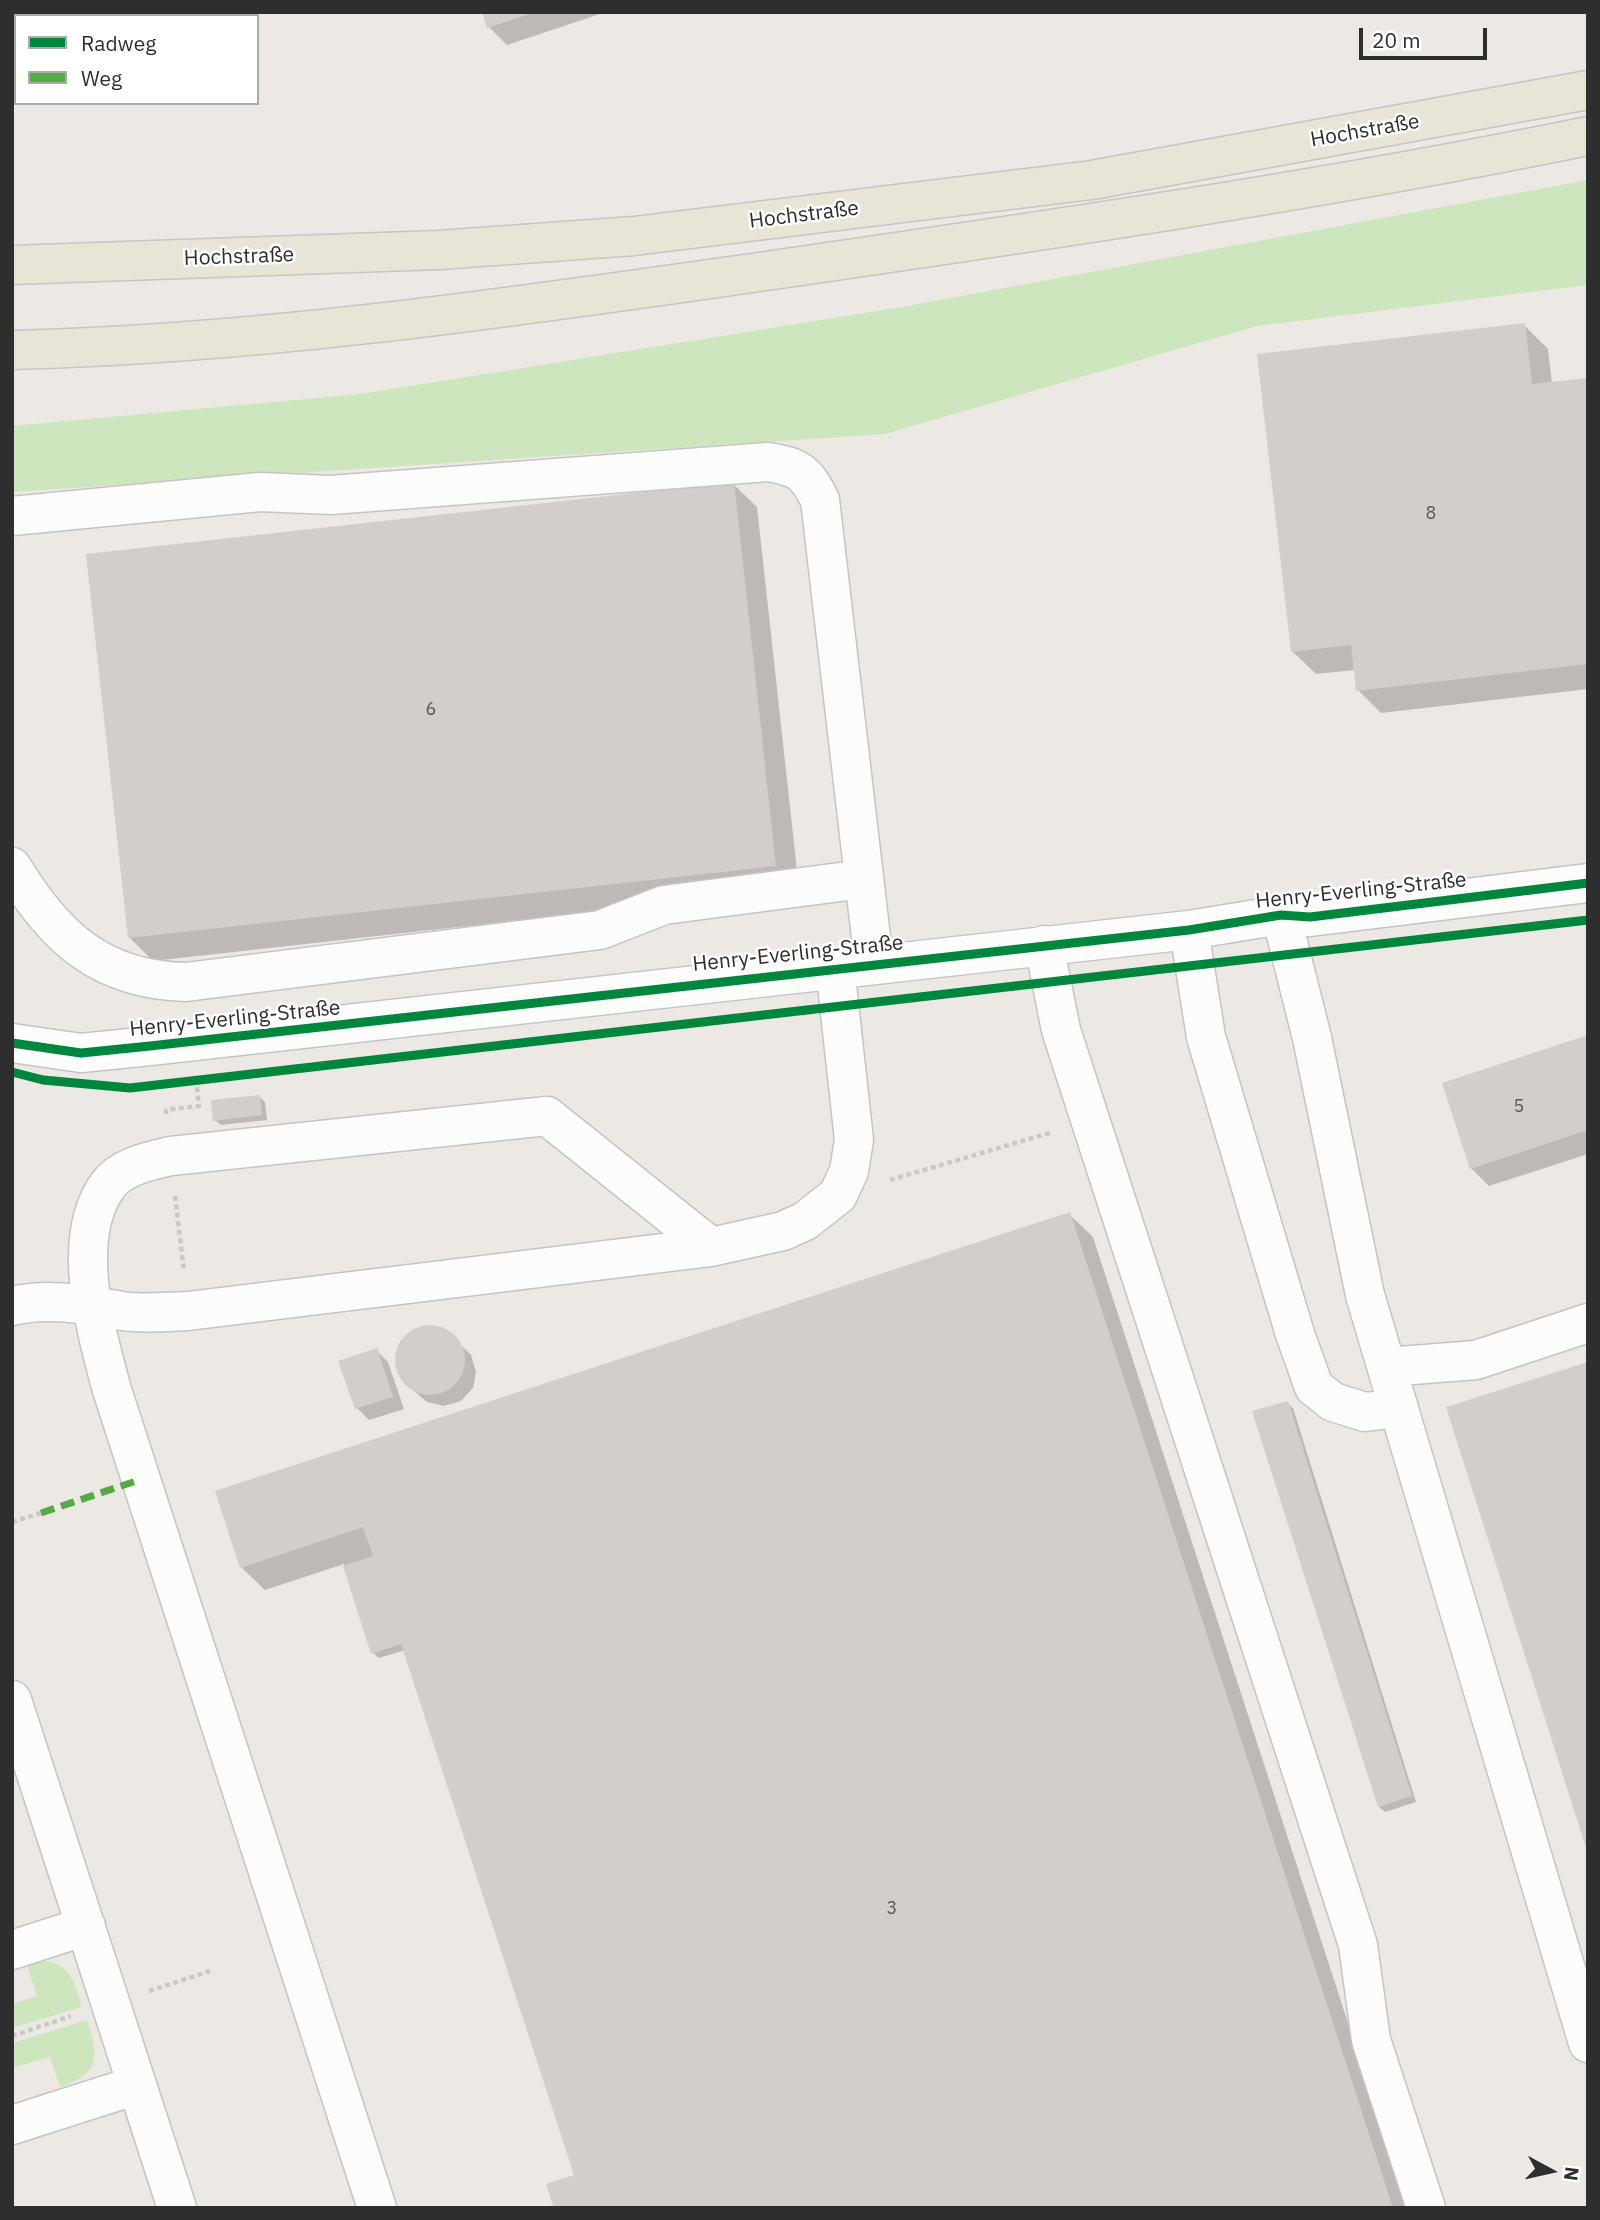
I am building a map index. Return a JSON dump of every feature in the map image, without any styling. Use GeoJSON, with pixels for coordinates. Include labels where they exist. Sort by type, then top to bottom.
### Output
{"type":"FeatureCollection","features":[{"type":"Feature","properties":{"kind":"main road","name":"Hochstraße"},"geometry":{"type":"LineString","coordinates":[[12,265],[439,250],[634,236],[1092,180],[1588,90]]}},
{"type":"Feature","properties":{"kind":"main road"},"geometry":{"type":"LineString","coordinates":[[20,352],[253,337],[624,291],[1097,224],[1588,136]]}},
{"type":"Feature","properties":{"kind":"street"},"geometry":{"type":"LineString","coordinates":[[12,516],[260,492],[331,495],[768,462],[792,466],[809,478],[820,500],[874,963]]}},
{"type":"Feature","properties":{"kind":"street"},"geometry":{"type":"LineString","coordinates":[[12,867],[32,899],[81,951],[119,972],[153,982],[186,982],[600,930],[664,905],[863,879]]}},
{"type":"Feature","properties":{"kind":"street","name":"Henry-Everling-Straße"},"geometry":{"type":"LineString","coordinates":[[12,1043],[81,1053],[835,967],[1189,930],[1281,915],[1310,918],[1588,883]]}},
{"type":"Feature","properties":{"kind":"street"},"geometry":{"type":"LineString","coordinates":[[1281,915],[1312,1038],[1365,1295],[1588,2043]]}},
{"type":"Feature","properties":{"kind":"street"},"geometry":{"type":"LineString","coordinates":[[1189,930],[1206,1037],[1295,1334],[1314,1387],[1332,1402],[1365,1412],[1399,1408]]}},
{"type":"Feature","properties":{"kind":"street"},"geometry":{"type":"LineString","coordinates":[[1044,945],[1061,1030],[1359,1945],[1371,2040],[1426,2208]]}},
{"type":"Feature","properties":{"kind":"street"},"geometry":{"type":"LineString","coordinates":[[12,1306],[51,1301],[146,1312],[188,1311],[711,1247],[783,1231],[813,1216],[838,1195],[849,1171],[854,1140],[835,967]]}},
{"type":"Feature","properties":{"kind":"street"},"geometry":{"type":"LineString","coordinates":[[377,2208],[139,1480],[98,1339],[88,1254],[93,1214],[110,1183],[138,1164],[171,1156],[547,1116],[711,1247]]}},
{"type":"Feature","properties":{"kind":"street"},"geometry":{"type":"LineString","coordinates":[[1387,1367],[1476,1360],[1588,1323]]}},
{"type":"Feature","properties":{"kind":"street"},"geometry":{"type":"LineString","coordinates":[[12,1700],[177,2208]]}},
{"type":"Feature","properties":{"kind":"street"},"geometry":{"type":"LineString","coordinates":[[12,1950],[86,1926]]}},
{"type":"Feature","properties":{"kind":"street"},"geometry":{"type":"LineString","coordinates":[[12,2125],[137,2085]]}},
{"type":"Feature","properties":{"kind":"path"},"geometry":{"type":"LineString","coordinates":[[838,1195],[1090,1121]]}},
{"type":"Feature","properties":{"kind":"path"},"geometry":{"type":"LineString","coordinates":[[12,1522],[41,1513]]}},
{"type":"Feature","properties":{"kind":"path"},"geometry":{"type":"LineString","coordinates":[[148,1991],[209,1972]]}},
{"type":"Feature","properties":{"kind":"green space"},"geometry":{"type":"Polygon","coordinates":[[[1588,180],[1588,285],[1257,326],[885,434],[12,492],[12,426],[361,394],[902,307],[1588,180]]]}},
{"type":"Feature","properties":{"kind":"green space"},"geometry":{"type":"Polygon","coordinates":[[[47,1961],[67,1972],[82,2007],[12,2028],[12,2004],[37,1996],[27,1965],[47,1961]]]}},
{"type":"Feature","properties":{"kind":"green space"},"geometry":{"type":"Polygon","coordinates":[[[87,2020],[95,2055],[90,2070],[83,2076],[60,2087],[50,2057],[12,2068],[12,2043],[87,2020]]]}},
{"type":"Feature","properties":{"kind":"building"},"geometry":{"type":"Polygon","coordinates":[[[482,12],[533,12],[533,13],[487,28],[482,12]]]}},
{"type":"Feature","properties":{"kind":"building"},"geometry":{"type":"Polygon","coordinates":[[[1525,323],[1532,384],[1588,378],[1588,664],[1356,691],[1351,645],[1291,652],[1257,354],[1525,323]]]}},
{"type":"Feature","properties":{"kind":"building"},"geometry":{"type":"Polygon","coordinates":[[[734,482],[776,866],[128,938],[86,554],[734,482]]]}},
{"type":"Feature","properties":{"kind":"building"},"geometry":{"type":"Polygon","coordinates":[[[1588,1035],[1588,1130],[1470,1169],[1442,1083],[1588,1035]]]}},
{"type":"Feature","properties":{"kind":"building"},"geometry":{"type":"Polygon","coordinates":[[[260,1095],[262,1115],[213,1121],[211,1100],[260,1095]]]}},
{"type":"Feature","properties":{"kind":"building"},"geometry":{"type":"Polygon","coordinates":[[[1070,1212],[1393,2208],[554,2208],[546,2184],[574,2175],[401,1644],[371,1654],[343,1566],[373,1556],[363,1527],[240,1568],[215,1491],[1070,1212]]]}},
{"type":"Feature","properties":{"kind":"building"},"geometry":{"type":"Polygon","coordinates":[[[430,1325],[449,1331],[459,1341],[465,1360],[459,1379],[449,1389],[430,1395],[411,1389],[401,1379],[395,1360],[401,1341],[411,1331],[430,1325]]]}},
{"type":"Feature","properties":{"kind":"building"},"geometry":{"type":"Polygon","coordinates":[[[377,1348],[393,1397],[355,1409],[338,1361],[377,1348]]]}},
{"type":"Feature","properties":{"kind":"building"},"geometry":{"type":"Polygon","coordinates":[[[1588,1362],[1588,1851],[1587,1851],[1446,1407],[1588,1362]]]}},
{"type":"Feature","properties":{"kind":"building"},"geometry":{"type":"Polygon","coordinates":[[[1288,1401],[1412,1796],[1378,1807],[1252,1411],[1288,1401]]]}},
{"type":"Feature","properties":{"kind":"marked path"},"geometry":{"type":"LineString","coordinates":[[41,1513],[139,1480]]}},
{"type":"Feature","properties":{"kind":"cycle path"},"geometry":{"type":"LineString","coordinates":[[12,1043],[81,1053],[150,1046],[1189,930],[1281,915],[1310,917],[1588,883]]}},
{"type":"Feature","properties":{"kind":"cycle path"},"geometry":{"type":"LineString","coordinates":[[12,1072],[43,1080],[130,1088],[1588,920]]}}]}
